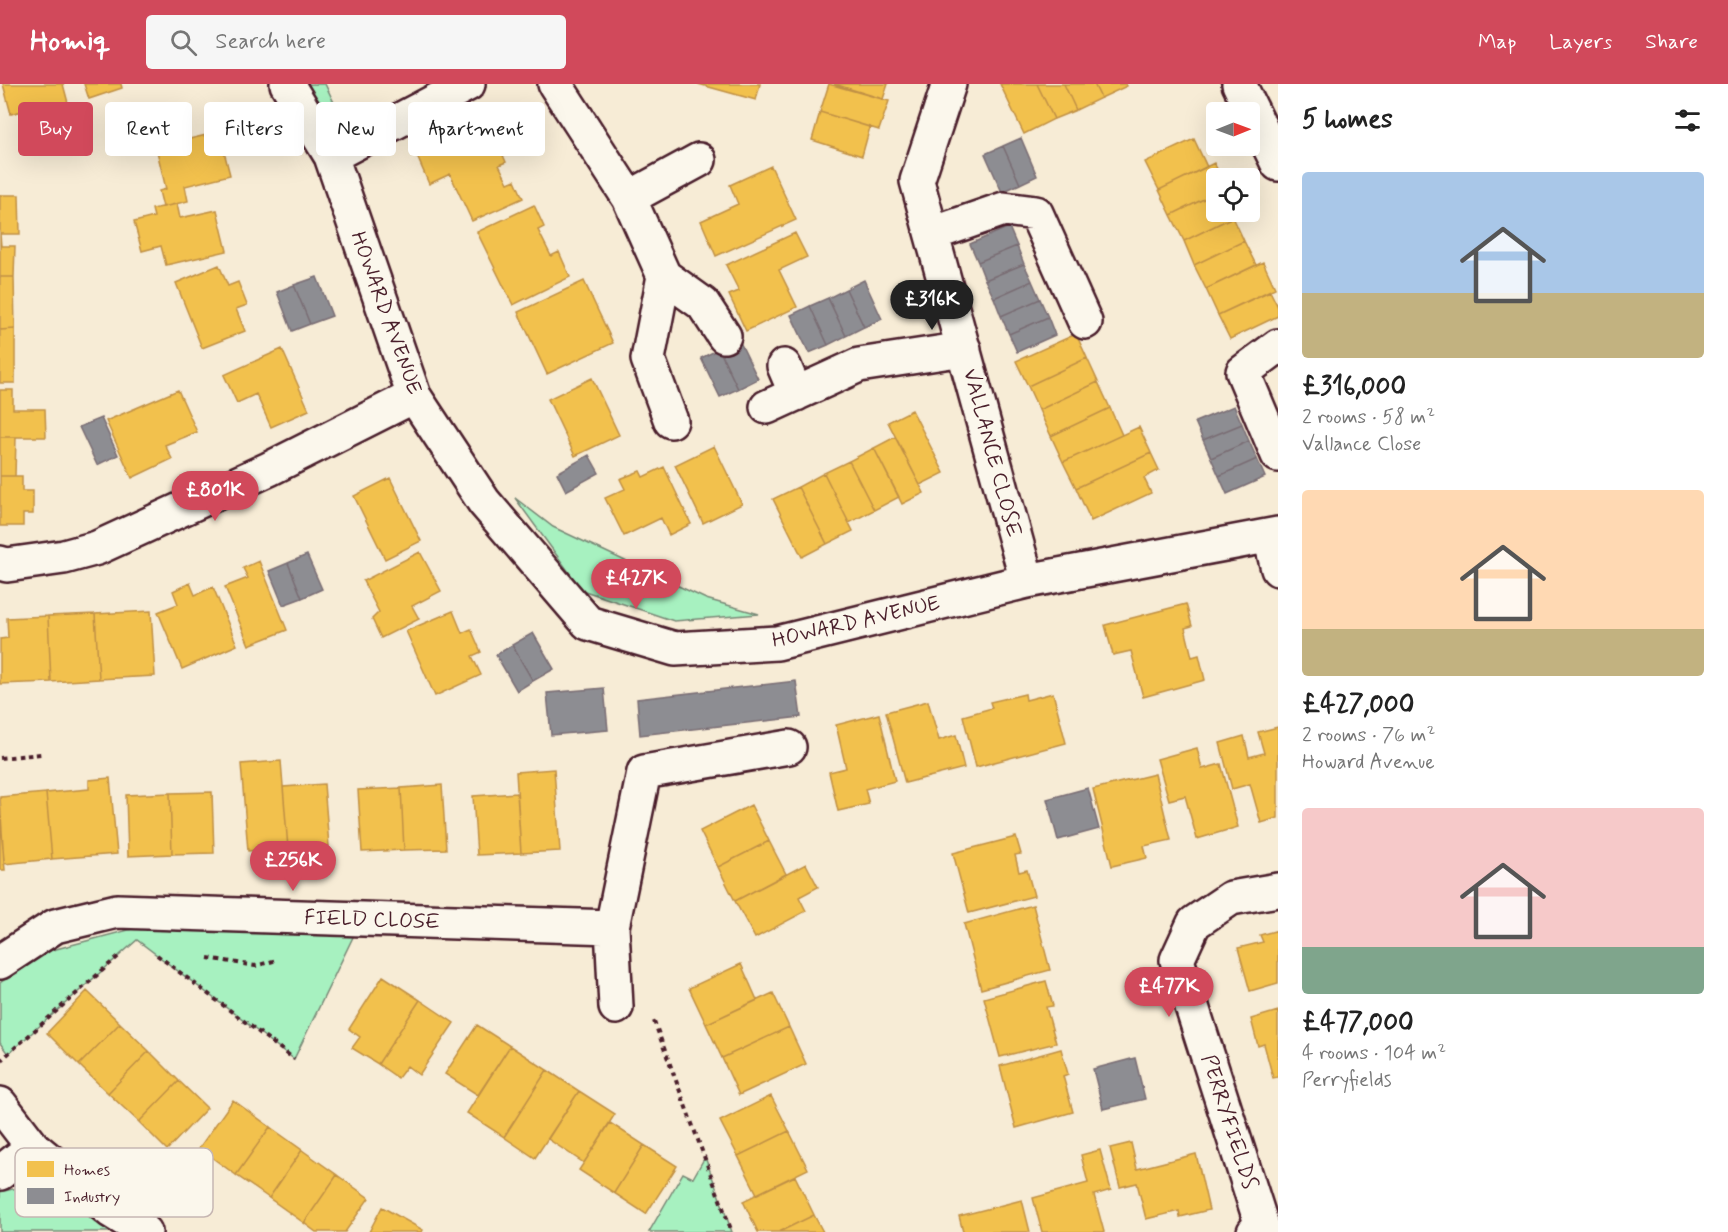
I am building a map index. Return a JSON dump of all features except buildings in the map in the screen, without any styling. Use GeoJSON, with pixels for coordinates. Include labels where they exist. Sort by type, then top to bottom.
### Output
{"type":"FeatureCollection","features":[{"type":"Feature","properties":{"kind":"street","name":"HOWARD AVENUE"},"geometry":{"type":"LineString","coordinates":[[287,84],[316,131]]}},
{"type":"Feature","properties":{"kind":"street"},"geometry":{"type":"LineString","coordinates":[[396,122],[468,84]]}},
{"type":"Feature","properties":{"kind":"street"},"geometry":{"type":"LineString","coordinates":[[555,84],[629,198],[664,276],[703,304],[724,336]]}},
{"type":"Feature","properties":{"kind":"street","name":"VALLANCE CLOSE"},"geometry":{"type":"LineString","coordinates":[[949,84],[917,181],[1027,581]]}},
{"type":"Feature","properties":{"kind":"street"},"geometry":{"type":"LineString","coordinates":[[1239,84],[1278,165]]}},
{"type":"Feature","properties":{"kind":"street","name":"HOWARD AVENUE"},"geometry":{"type":"LineString","coordinates":[[331,156],[414,396],[484,502],[588,623],[675,649],[777,644],[1027,581],[1274,536]]}},
{"type":"Feature","properties":{"kind":"street"},"geometry":{"type":"LineString","coordinates":[[629,198],[699,160]]}},
{"type":"Feature","properties":{"kind":"street"},"geometry":{"type":"LineString","coordinates":[[932,234],[1004,209],[1036,213],[1085,322]]}},
{"type":"Feature","properties":{"kind":"street"},"geometry":{"type":"LineString","coordinates":[[664,276],[648,359],[672,421]]}},
{"type":"Feature","properties":{"kind":"street"},"geometry":{"type":"LineString","coordinates":[[1278,346],[1243,372],[1278,455]]}},
{"type":"Feature","properties":{"kind":"street"},"geometry":{"type":"LineString","coordinates":[[782,389],[859,365],[964,349]]}},
{"type":"Feature","properties":{"kind":"street"},"geometry":{"type":"LineString","coordinates":[[0,563],[7,565],[64,557],[97,548],[269,469],[414,396]]}},
{"type":"Feature","properties":{"kind":"street"},"geometry":{"type":"LineString","coordinates":[[1274,536],[1278,569]]}},
{"type":"Feature","properties":{"kind":"street"},"geometry":{"type":"LineString","coordinates":[[616,1006],[612,927],[644,772],[789,747]]}},
{"type":"Feature","properties":{"kind":"street","name":"PERRYFIELDS"},"geometry":{"type":"LineString","coordinates":[[1258,1231],[1177,960],[1194,923],[1231,898],[1278,890]]}},
{"type":"Feature","properties":{"kind":"street","name":"FIELD CLOSE"},"geometry":{"type":"LineString","coordinates":[[0,962],[55,926],[117,911],[612,927]]}},
{"type":"Feature","properties":{"kind":"street"},"geometry":{"type":"LineString","coordinates":[[0,1104],[33,1147]]}},
{"type":"Feature","properties":{"kind":"street"},"geometry":{"type":"LineString","coordinates":[[0,1173],[15,1161]]}},
{"type":"Feature","properties":{"kind":"street"},"geometry":{"type":"LineString","coordinates":[[121,1217],[145,1232]]}},
{"type":"Feature","properties":{"kind":"path"},"geometry":{"type":"LineString","coordinates":[[0,758],[41,754]]}},
{"type":"Feature","properties":{"kind":"path"},"geometry":{"type":"LineString","coordinates":[[0,1061],[128,948]]}},
{"type":"Feature","properties":{"kind":"path"},"geometry":{"type":"LineString","coordinates":[[155,954],[294,1059]]}},
{"type":"Feature","properties":{"kind":"path"},"geometry":{"type":"LineString","coordinates":[[616,1006],[648,1005],[732,1232]]}},
{"type":"Feature","properties":{"kind":"green space"},"geometry":{"type":"Polygon","coordinates":[[[304,84],[325,84],[334,102],[321,102],[310,94],[304,84]]]}},
{"type":"Feature","properties":{"kind":"green space"},"geometry":{"type":"Polygon","coordinates":[[[515,498],[553,527],[706,599],[759,614],[674,621],[582,590],[515,498]]]}},
{"type":"Feature","properties":{"kind":"green space"},"geometry":{"type":"Polygon","coordinates":[[[136,928],[354,935],[294,1059],[137,940],[8,1054],[0,1043],[0,983],[41,953],[136,928]]]}},
{"type":"Feature","properties":{"kind":"green space"},"geometry":{"type":"Polygon","coordinates":[[[705,1157],[732,1232],[649,1232],[683,1173],[693,1178],[705,1157]]]}},
{"type":"Feature","properties":{"kind":"green space"},"geometry":{"type":"Polygon","coordinates":[[[15,1188],[15,1217],[97,1217],[117,1232],[0,1232],[0,1192],[15,1188]]]}}]}
